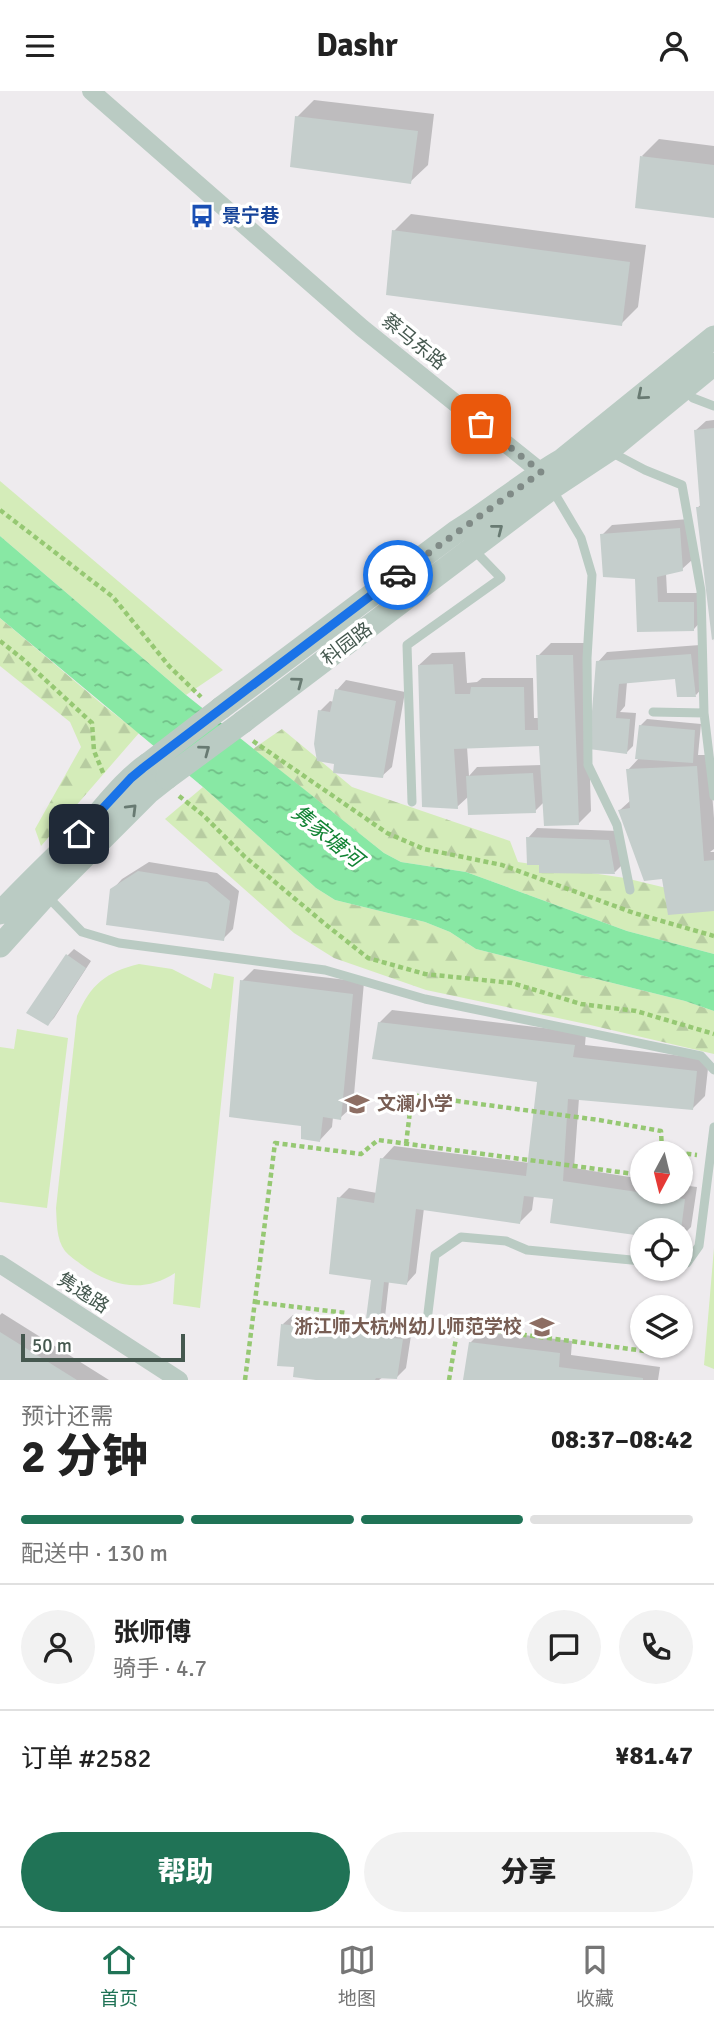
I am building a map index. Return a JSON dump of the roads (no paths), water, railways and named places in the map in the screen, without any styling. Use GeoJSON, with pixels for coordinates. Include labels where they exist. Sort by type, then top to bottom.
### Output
{"type":"FeatureCollection","features":[{"type":"Feature","properties":{"kind":"street","name":"蔡马东路"},"geometry":{"type":"LineString","coordinates":[[96,92],[362,328],[546,480]]}},
{"type":"Feature","properties":{"kind":"street","name":"科园路"},"geometry":{"type":"LineString","coordinates":[[0,946],[62,851],[131,778],[215,706],[457,531],[546,480],[608,451],[714,337]]}},
{"type":"Feature","properties":{"kind":"street","name":"科园路"},"geometry":{"type":"LineString","coordinates":[[0,913],[39,887],[148,793],[247,731],[473,549],[546,480],[562,460],[588,440],[676,380],[714,364]]}},
{"type":"Feature","properties":{"kind":"street","name":"隽逸路"},"geometry":{"type":"LineString","coordinates":[[0,1264],[179,1380]]}},
{"type":"Feature","properties":{"kind":"lane"},"geometry":{"type":"LineString","coordinates":[[676,380],[692,398],[714,406]]}},
{"type":"Feature","properties":{"kind":"lane"},"geometry":{"type":"LineString","coordinates":[[588,440],[645,470],[682,485],[701,591],[705,713],[714,796]]}},
{"type":"Feature","properties":{"kind":"lane","name":"蔡马东路"},"geometry":{"type":"LineString","coordinates":[[546,480],[582,538],[592,575],[587,657],[588,765],[617,825],[629,890]]}},
{"type":"Feature","properties":{"kind":"lane"},"geometry":{"type":"LineString","coordinates":[[412,801],[407,645],[501,578],[457,531]]}},
{"type":"Feature","properties":{"kind":"lane"},"geometry":{"type":"LineString","coordinates":[[653,712],[705,713]]}},
{"type":"Feature","properties":{"kind":"lane"},"geometry":{"type":"LineString","coordinates":[[39,887],[82,932],[118,943],[325,970],[425,999],[701,1056],[714,1070]]}},
{"type":"Feature","properties":{"kind":"lane"},"geometry":{"type":"LineString","coordinates":[[693,1254],[699,1246],[714,1128]]}},
{"type":"Feature","properties":{"kind":"lane"},"geometry":{"type":"LineString","coordinates":[[428,1313],[435,1255],[461,1237],[506,1241],[527,1249],[630,1260]]}},
{"type":"Feature","properties":{"kind":"water","name":"隽家塘河"},"geometry":{"type":"Polygon","coordinates":[[[0,536],[186,695],[384,853],[401,862],[466,872],[627,931],[714,954],[714,1011],[685,1001],[476,949],[450,932],[425,922],[335,900],[316,888],[203,787],[0,618],[0,536]]]}},
{"type":"Feature","properties":{"kind":"place","name":"景宁巷"},"geometry":{"type":"Point","coordinates":[202,216]}},
{"type":"Feature","properties":{"kind":"place","name":"文澜小学"},"geometry":{"type":"Point","coordinates":[357,1104]}},
{"type":"Feature","properties":{"kind":"place","name":"浙江师大杭州幼儿师范学校"},"geometry":{"type":"Point","coordinates":[542,1327]}}]}
